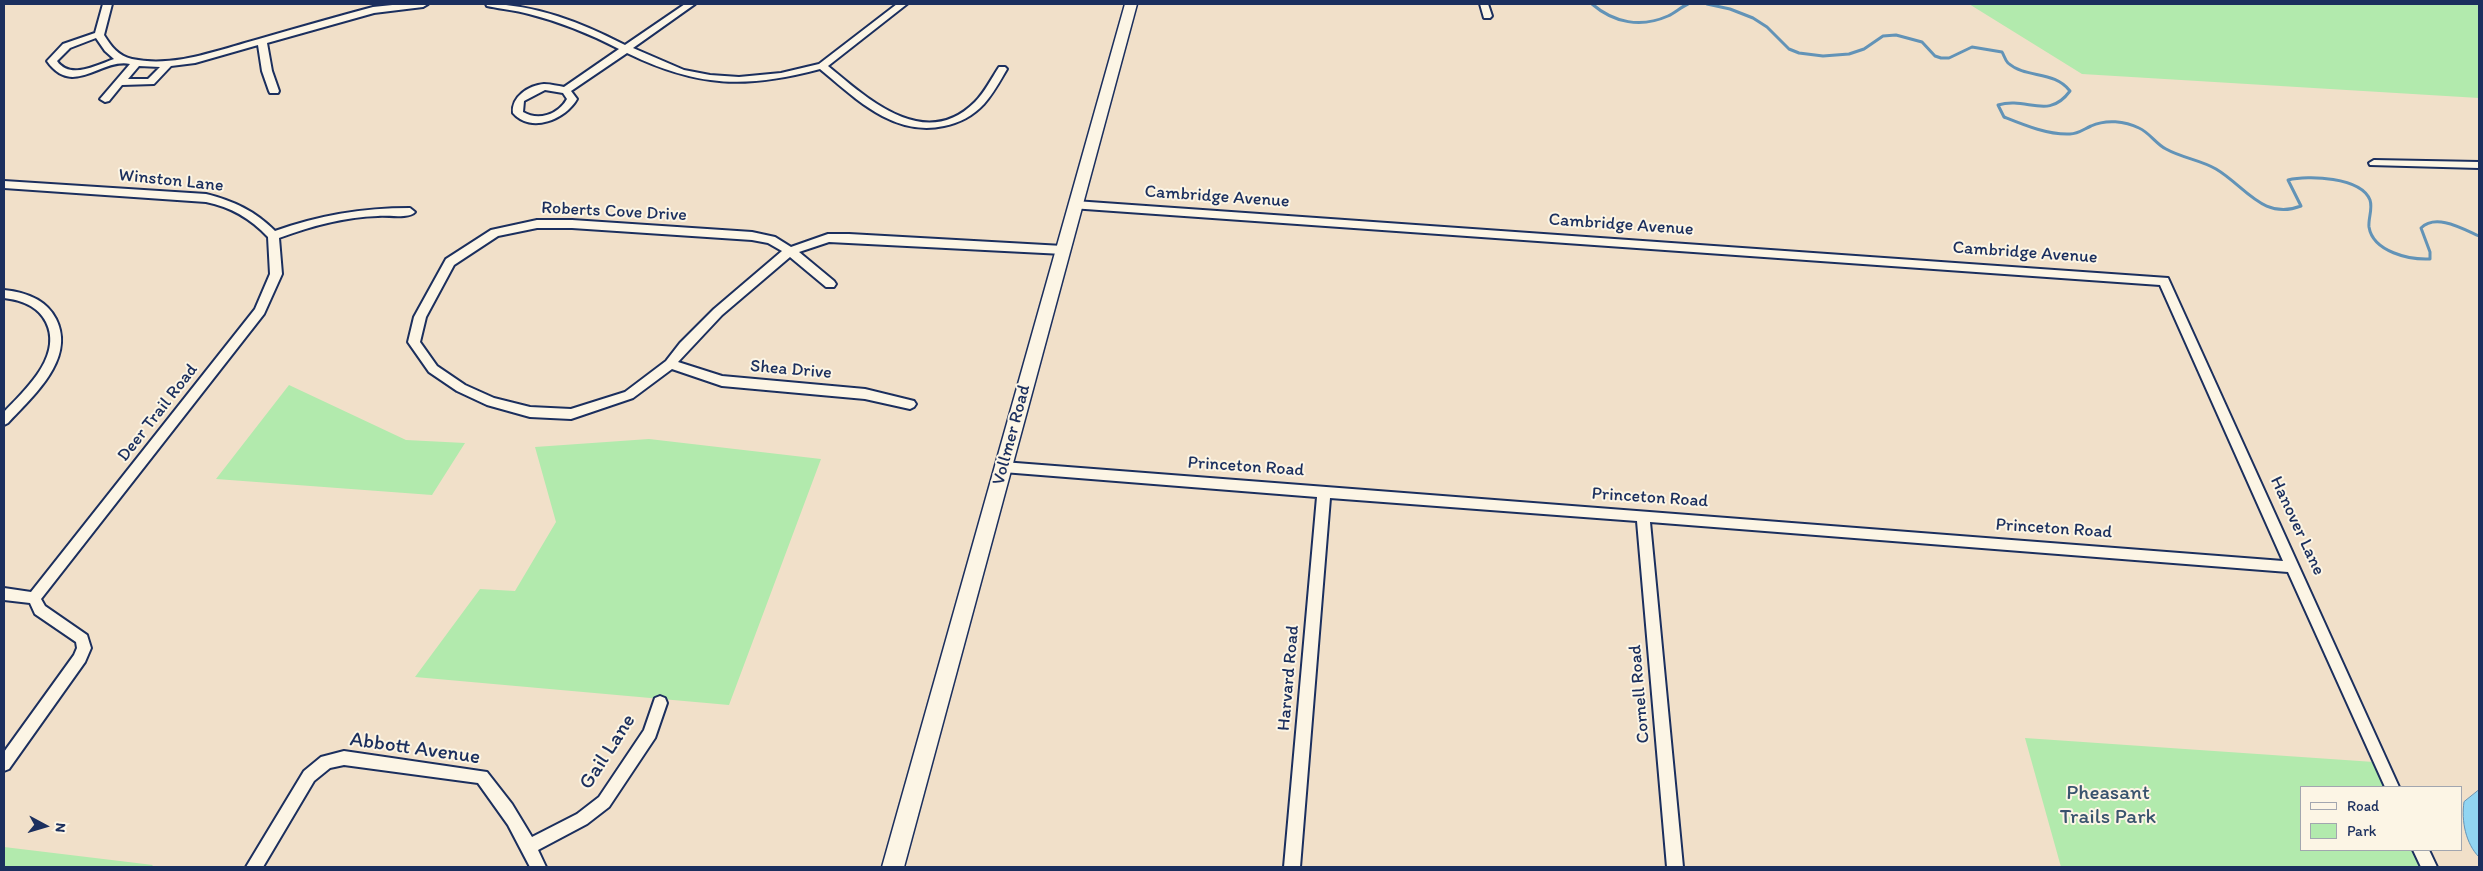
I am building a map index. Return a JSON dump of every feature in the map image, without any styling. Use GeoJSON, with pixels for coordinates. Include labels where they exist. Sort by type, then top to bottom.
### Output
{"type":"FeatureCollection","features":[{"type":"Feature","properties":{"kind":"main road","name":"Vollmer Road"},"geometry":{"type":"LineString","coordinates":[[893,867],[1131,4]]}},
{"type":"Feature","properties":{"kind":"street"},"geometry":{"type":"LineString","coordinates":[[107,4],[99,35],[110,52],[136,62],[167,65],[195,60],[373,10],[423,4]]}},
{"type":"Feature","properties":{"kind":"street"},"geometry":{"type":"LineString","coordinates":[[490,4],[521,9],[594,32],[628,49],[707,78],[739,81],[782,77],[822,66],[902,4]]}},
{"type":"Feature","properties":{"kind":"street"},"geometry":{"type":"LineString","coordinates":[[566,90],[572,99],[570,104],[557,114],[538,119],[529,119],[518,113],[518,103],[535,90],[552,87],[566,90],[691,4]]}},
{"type":"Feature","properties":{"kind":"street"},"geometry":{"type":"LineString","coordinates":[[1484,4],[1487,16]]}},
{"type":"Feature","properties":{"kind":"street"},"geometry":{"type":"LineString","coordinates":[[99,35],[83,38],[59,50],[52,61],[57,69],[61,73],[81,72],[122,58]]}},
{"type":"Feature","properties":{"kind":"street"},"geometry":{"type":"LineString","coordinates":[[262,42],[266,71],[274,91]]}},
{"type":"Feature","properties":{"kind":"street"},"geometry":{"type":"LineString","coordinates":[[105,99],[136,62]]}},
{"type":"Feature","properties":{"kind":"street"},"geometry":{"type":"LineString","coordinates":[[119,82],[151,82],[167,65]]}},
{"type":"Feature","properties":{"kind":"street"},"geometry":{"type":"LineString","coordinates":[[822,66],[872,107],[910,126],[940,126],[963,117],[983,100],[1002,69]]}},
{"type":"Feature","properties":{"kind":"street"},"geometry":{"type":"LineString","coordinates":[[2374,164],[2479,165]]}},
{"type":"Feature","properties":{"kind":"street","name":"Winston Lane"},"geometry":{"type":"LineString","coordinates":[[4,184],[206,198],[238,207],[257,218],[273,236]]}},
{"type":"Feature","properties":{"kind":"street","name":"Cambridge Avenue"},"geometry":{"type":"LineString","coordinates":[[1075,205],[2164,281]]}},
{"type":"Feature","properties":{"kind":"street"},"geometry":{"type":"LineString","coordinates":[[273,236],[300,226],[348,214],[378,211],[410,212]]}},
{"type":"Feature","properties":{"kind":"street","name":"Roberts Cove Drive"},"geometry":{"type":"LineString","coordinates":[[790,251],[771,240],[752,236],[572,224],[537,224],[495,233],[450,262],[420,317],[414,342],[433,369],[460,388],[491,402],[530,412],[571,414],[629,395],[670,364],[684,346],[718,312],[790,251],[828,238],[1063,250]]}},
{"type":"Feature","properties":{"kind":"street","name":"Deer Trail Road"},"geometry":{"type":"LineString","coordinates":[[34,598],[260,311],[276,274],[273,236]]}},
{"type":"Feature","properties":{"kind":"street"},"geometry":{"type":"LineString","coordinates":[[790,251],[830,284]]}},
{"type":"Feature","properties":{"kind":"street","name":"Hanover Lane"},"geometry":{"type":"LineString","coordinates":[[2164,281],[2392,786]]}},
{"type":"Feature","properties":{"kind":"street"},"geometry":{"type":"LineString","coordinates":[[4,294],[40,306],[51,318],[56,336],[55,347],[46,370],[4,420]]}},
{"type":"Feature","properties":{"kind":"street","name":"Shea Drive"},"geometry":{"type":"LineString","coordinates":[[670,364],[722,381],[865,394],[910,404]]}},
{"type":"Feature","properties":{"kind":"street","name":"Princeton Road"},"geometry":{"type":"LineString","coordinates":[[1003,467],[2294,567]]}},
{"type":"Feature","properties":{"kind":"street","name":"Harvard Road"},"geometry":{"type":"LineString","coordinates":[[1292,867],[1324,492]]}},
{"type":"Feature","properties":{"kind":"street","name":"Cornell Road"},"geometry":{"type":"LineString","coordinates":[[1643,517],[1675,867]]}},
{"type":"Feature","properties":{"kind":"street"},"geometry":{"type":"LineString","coordinates":[[4,594],[34,598],[40,610],[82,639],[84,648],[80,658],[7,756]]}},
{"type":"Feature","properties":{"kind":"street","name":"Gail Lane"},"geometry":{"type":"LineString","coordinates":[[530,846],[582,818],[604,802],[650,733],[660,703]]}},
{"type":"Feature","properties":{"kind":"street","name":"Abbott Avenue"},"geometry":{"type":"LineString","coordinates":[[254,867],[297,792],[309,776],[326,762],[344,758],[358,758],[482,777],[508,808],[530,846],[538,867]]}},
{"type":"Feature","properties":{"kind":"street"},"geometry":{"type":"LineString","coordinates":[[2421,851],[2429,867]]}},
{"type":"Feature","properties":{"kind":"green space"},"geometry":{"type":"Polygon","coordinates":[[[1969,4],[2479,4],[2479,98],[2082,74],[1969,4]]]}},
{"type":"Feature","properties":{"kind":"green space"},"geometry":{"type":"Polygon","coordinates":[[[289,385],[406,440],[465,443],[432,495],[216,479],[289,385]]]}},
{"type":"Feature","properties":{"kind":"green space"},"geometry":{"type":"Polygon","coordinates":[[[649,439],[821,459],[729,705],[415,677],[480,589],[515,591],[556,522],[535,447],[649,439]]]}},
{"type":"Feature","properties":{"kind":"green space","name":"Pheasant Trails Park"},"geometry":{"type":"Polygon","coordinates":[[[2025,738],[2374,762],[2385,786],[2300,786],[2300,851],[2413,851],[2421,867],[2061,867],[2025,738]]]}},
{"type":"Feature","properties":{"kind":"green space"},"geometry":{"type":"Polygon","coordinates":[[[4,847],[153,865],[151,867],[4,867],[4,847]]]}},
{"type":"Feature","properties":{"kind":"water"},"geometry":{"type":"Polygon","coordinates":[[[2479,790],[2479,857],[2474,852],[2468,839],[2463,809],[2464,802],[2479,790]]]}},
{"type":"Feature","properties":{"kind":"waterway"},"geometry":{"type":"LineString","coordinates":[[1592,4],[1609,16],[1628,22],[1658,20],[1688,4]]}},
{"type":"Feature","properties":{"kind":"waterway"},"geometry":{"type":"LineString","coordinates":[[1707,4],[1730,9],[1753,18],[1767,27],[1789,49],[1799,53],[1823,56],[1849,54],[1864,49],[1883,36],[1896,35],[1922,42],[1935,56],[1941,58],[1949,58],[1972,47],[2002,52],[2007,62],[2015,68],[2056,80],[2070,91],[2062,100],[2054,105],[2037,106],[2018,103],[1998,105],[2004,117],[2036,129],[2062,134],[2076,133],[2103,122],[2122,122],[2134,126],[2143,130],[2166,149],[2216,169],[2255,200],[2276,209],[2301,206],[2288,180],[2320,178],[2345,182],[2365,192],[2370,200],[2369,227],[2377,243],[2403,256],[2430,259],[2430,252],[2421,228],[2434,222],[2458,226],[2479,236]]}}]}
